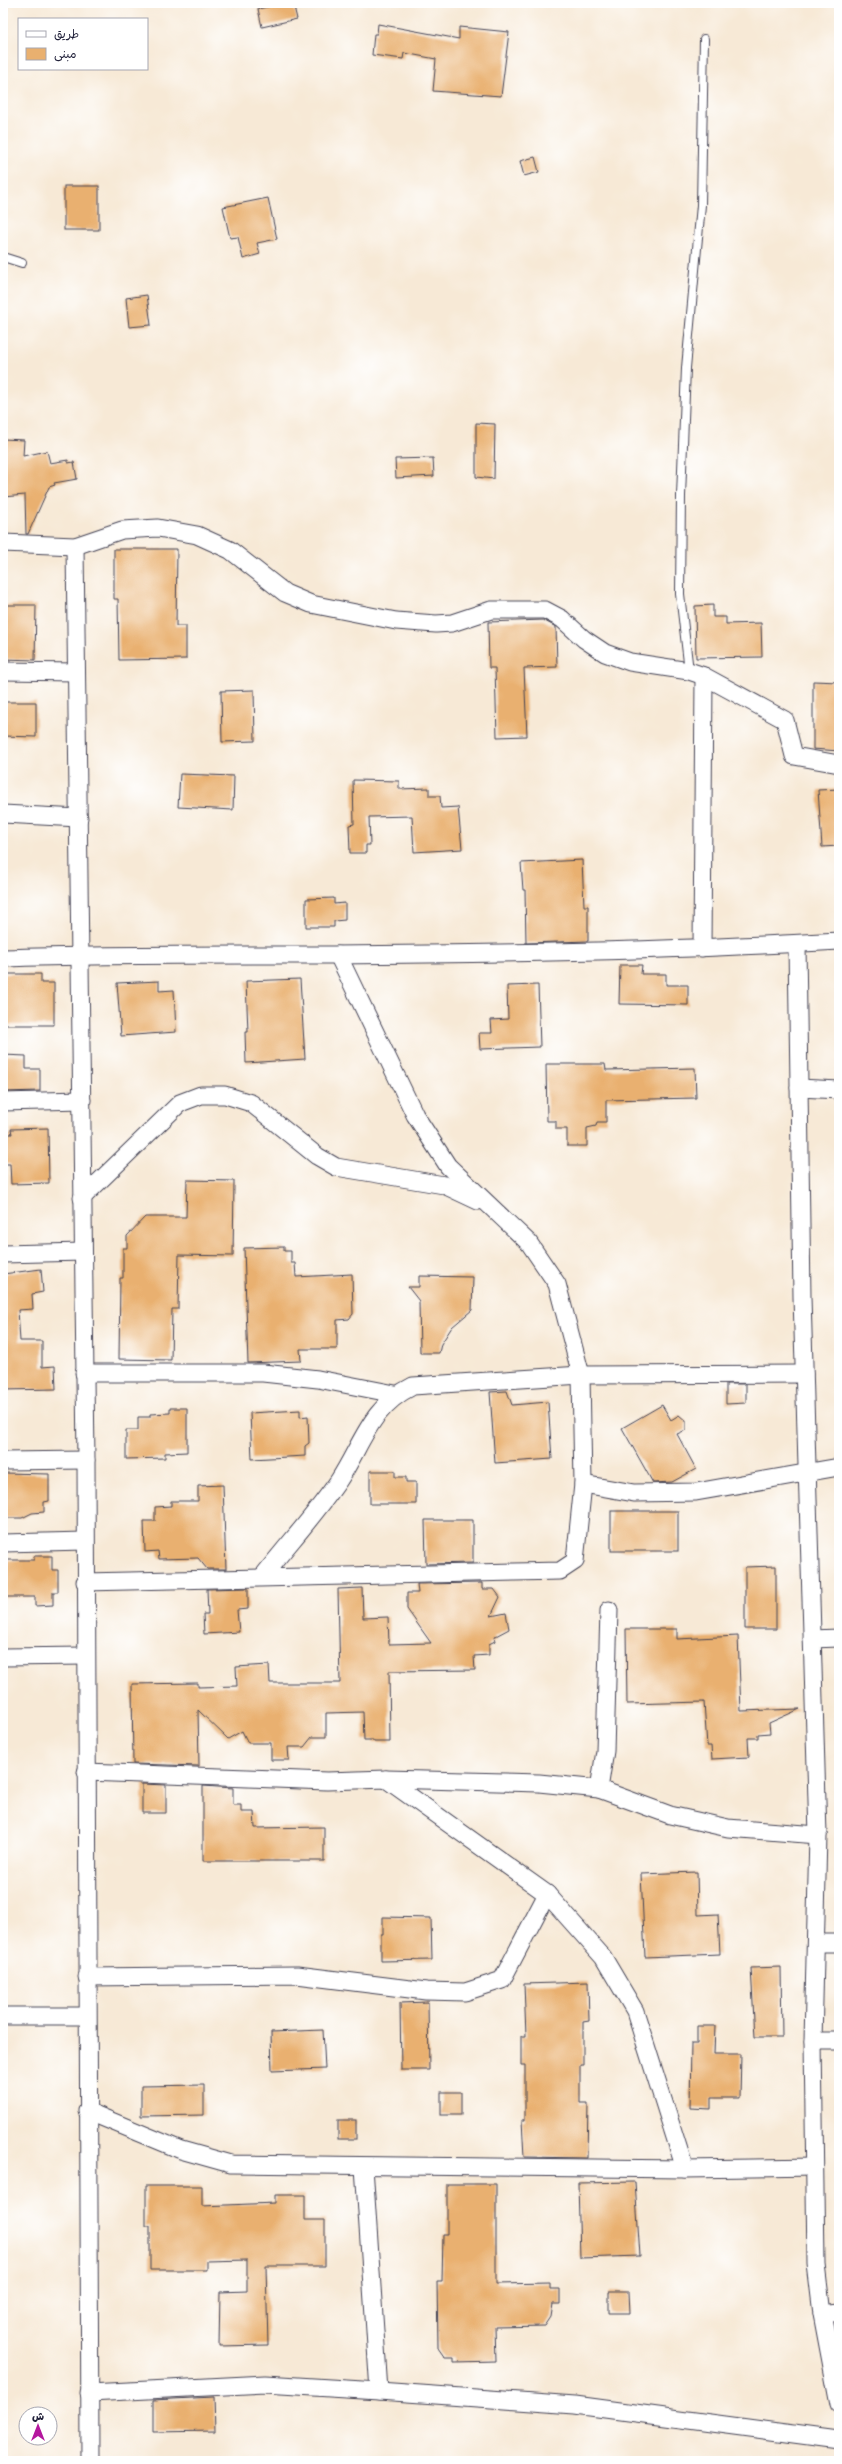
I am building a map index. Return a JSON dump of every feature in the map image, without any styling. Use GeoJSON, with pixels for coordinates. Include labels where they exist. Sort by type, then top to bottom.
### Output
{"type":"FeatureCollection","features":[{"type":"Feature","properties":{"kind":"street"},"geometry":{"type":"LineString","coordinates":[[3,543],[75,546],[122,530],[158,528],[197,535],[230,550],[285,593],[311,604],[396,621],[436,624],[452,623],[491,610],[545,610],[562,619],[584,639],[605,653],[630,662],[696,674],[785,720],[794,756],[839,764]]}},
{"type":"Feature","properties":{"kind":"street"},"geometry":{"type":"LineString","coordinates":[[75,546],[86,1460],[87,2111],[90,2461]]}},
{"type":"Feature","properties":{"kind":"street"},"geometry":{"type":"LineString","coordinates":[[3,671],[76,672]]}},
{"type":"Feature","properties":{"kind":"street"},"geometry":{"type":"LineString","coordinates":[[696,674],[702,948]]}},
{"type":"Feature","properties":{"kind":"street"},"geometry":{"type":"LineString","coordinates":[[3,814],[79,818]]}},
{"type":"Feature","properties":{"kind":"street"},"geometry":{"type":"LineString","coordinates":[[3,958],[80,955],[338,955],[702,948],[839,942]]}},
{"type":"Feature","properties":{"kind":"street"},"geometry":{"type":"LineString","coordinates":[[797,944],[804,1374],[818,1836],[817,1943],[813,2040],[816,2264],[831,2313],[839,2404]]}},
{"type":"Feature","properties":{"kind":"street"},"geometry":{"type":"LineString","coordinates":[[86,1582],[262,1576],[560,1571],[575,1561],[583,1484],[581,1375],[557,1284],[529,1243],[487,1205],[448,1166],[414,1115],[338,955]]}},
{"type":"Feature","properties":{"kind":"street"},"geometry":{"type":"LineString","coordinates":[[799,1088],[839,1090]]}},
{"type":"Feature","properties":{"kind":"street"},"geometry":{"type":"LineString","coordinates":[[82,1198],[180,1103],[201,1095],[225,1095],[251,1103],[317,1156],[336,1167],[444,1185],[487,1205]]}},
{"type":"Feature","properties":{"kind":"street"},"geometry":{"type":"LineString","coordinates":[[3,1102],[82,1100]]}},
{"type":"Feature","properties":{"kind":"street"},"geometry":{"type":"LineString","coordinates":[[3,1254],[83,1252]]}},
{"type":"Feature","properties":{"kind":"street"},"geometry":{"type":"LineString","coordinates":[[84,1373],[263,1373],[318,1378],[395,1394]]}},
{"type":"Feature","properties":{"kind":"street"},"geometry":{"type":"LineString","coordinates":[[262,1576],[339,1480],[375,1417],[395,1394],[413,1386],[581,1375],[804,1374]]}},
{"type":"Feature","properties":{"kind":"street"},"geometry":{"type":"LineString","coordinates":[[3,1461],[86,1460]]}},
{"type":"Feature","properties":{"kind":"street"},"geometry":{"type":"LineString","coordinates":[[583,1484],[634,1493],[696,1492],[808,1471],[839,1467]]}},
{"type":"Feature","properties":{"kind":"street"},"geometry":{"type":"LineString","coordinates":[[3,1543],[85,1541]]}},
{"type":"Feature","properties":{"kind":"street"},"geometry":{"type":"LineString","coordinates":[[599,1789],[605,1751],[609,1610]]}},
{"type":"Feature","properties":{"kind":"street"},"geometry":{"type":"LineString","coordinates":[[812,1639],[839,1638]]}},
{"type":"Feature","properties":{"kind":"street"},"geometry":{"type":"LineString","coordinates":[[3,1657],[86,1656]]}},
{"type":"Feature","properties":{"kind":"street"},"geometry":{"type":"LineString","coordinates":[[86,1772],[327,1781],[386,1779],[539,1782],[599,1789],[670,1815],[728,1828],[818,1836]]}},
{"type":"Feature","properties":{"kind":"street"},"geometry":{"type":"LineString","coordinates":[[386,1779],[547,1894],[603,1957],[634,2011],[685,2169]]}},
{"type":"Feature","properties":{"kind":"street"},"geometry":{"type":"LineString","coordinates":[[87,1977],[296,1975],[426,1991],[465,1992],[502,1980],[547,1894]]}},
{"type":"Feature","properties":{"kind":"street"},"geometry":{"type":"LineString","coordinates":[[817,1943],[839,1942]]}},
{"type":"Feature","properties":{"kind":"street"},"geometry":{"type":"LineString","coordinates":[[3,2016],[87,2016]]}},
{"type":"Feature","properties":{"kind":"street"},"geometry":{"type":"LineString","coordinates":[[813,2040],[839,2041]]}},
{"type":"Feature","properties":{"kind":"street"},"geometry":{"type":"LineString","coordinates":[[87,2111],[181,2150],[231,2164],[364,2167],[685,2169],[814,2168]]}},
{"type":"Feature","properties":{"kind":"street"},"geometry":{"type":"LineString","coordinates":[[364,2167],[379,2391]]}},
{"type":"Feature","properties":{"kind":"street"},"geometry":{"type":"LineString","coordinates":[[89,2393],[265,2384],[379,2391],[575,2405],[839,2440]]}},
{"type":"Feature","properties":{"kind":"lane"},"geometry":{"type":"LineString","coordinates":[[696,674],[680,594],[681,496],[686,368],[701,205],[704,39]]}},
{"type":"Feature","properties":{"kind":"lane"},"geometry":{"type":"LineString","coordinates":[[3,258],[22,263]]}},
{"type":"Feature","properties":{"kind":"building"},"geometry":{"type":"Polygon","coordinates":[[[293,3],[297,19],[262,27],[258,9],[293,3]]]}},
{"type":"Feature","properties":{"kind":"building"},"geometry":{"type":"Polygon","coordinates":[[[378,24],[459,39],[459,27],[509,32],[501,96],[433,91],[436,59],[404,53],[403,59],[372,55],[374,34],[377,34],[378,24]]]}},
{"type":"Feature","properties":{"kind":"building"},"geometry":{"type":"Polygon","coordinates":[[[535,157],[539,172],[524,176],[520,161],[535,157]]]}},
{"type":"Feature","properties":{"kind":"building"},"geometry":{"type":"Polygon","coordinates":[[[64,186],[99,186],[99,230],[64,230],[64,186]]]}},
{"type":"Feature","properties":{"kind":"building"},"geometry":{"type":"Polygon","coordinates":[[[268,198],[277,239],[257,243],[260,254],[243,259],[238,237],[230,238],[223,207],[268,198]]]}},
{"type":"Feature","properties":{"kind":"building"},"geometry":{"type":"Polygon","coordinates":[[[147,295],[151,325],[129,327],[126,298],[147,295]]]}},
{"type":"Feature","properties":{"kind":"building"},"geometry":{"type":"Polygon","coordinates":[[[476,423],[495,424],[494,479],[476,477],[476,423]]]}},
{"type":"Feature","properties":{"kind":"building"},"geometry":{"type":"Polygon","coordinates":[[[3,439],[24,440],[23,456],[47,451],[50,463],[68,460],[68,463],[74,462],[77,479],[54,483],[55,485],[49,487],[28,534],[26,534],[25,495],[3,497],[3,439]]]}},
{"type":"Feature","properties":{"kind":"building"},"geometry":{"type":"Polygon","coordinates":[[[433,458],[434,476],[396,478],[395,459],[433,458]]]}},
{"type":"Feature","properties":{"kind":"building"},"geometry":{"type":"Polygon","coordinates":[[[114,549],[177,549],[176,626],[186,626],[186,659],[119,660],[118,599],[114,599],[114,549]]]}},
{"type":"Feature","properties":{"kind":"building"},"geometry":{"type":"Polygon","coordinates":[[[3,605],[36,605],[35,660],[3,659],[3,605]]]}},
{"type":"Feature","properties":{"kind":"building"},"geometry":{"type":"Polygon","coordinates":[[[713,605],[713,617],[726,617],[726,624],[761,623],[762,657],[696,658],[695,606],[713,605]]]}},
{"type":"Feature","properties":{"kind":"building"},"geometry":{"type":"Polygon","coordinates":[[[543,620],[556,627],[557,667],[524,668],[527,736],[497,737],[495,668],[489,668],[488,622],[543,620]]]}},
{"type":"Feature","properties":{"kind":"building"},"geometry":{"type":"Polygon","coordinates":[[[813,681],[839,682],[839,751],[813,749],[813,681]]]}},
{"type":"Feature","properties":{"kind":"building"},"geometry":{"type":"Polygon","coordinates":[[[254,690],[255,741],[222,742],[221,691],[254,690]]]}},
{"type":"Feature","properties":{"kind":"building"},"geometry":{"type":"Polygon","coordinates":[[[3,702],[36,702],[36,737],[3,736],[3,702]]]}},
{"type":"Feature","properties":{"kind":"building"},"geometry":{"type":"Polygon","coordinates":[[[180,774],[234,776],[233,810],[178,807],[180,774]]]}},
{"type":"Feature","properties":{"kind":"building"},"geometry":{"type":"Polygon","coordinates":[[[353,780],[399,781],[399,789],[429,788],[429,796],[440,796],[441,808],[458,807],[462,849],[414,852],[412,816],[369,817],[370,845],[366,845],[366,853],[350,853],[349,825],[354,824],[353,780]]]}},
{"type":"Feature","properties":{"kind":"building"},"geometry":{"type":"Polygon","coordinates":[[[839,789],[839,846],[822,847],[818,790],[839,789]]]}},
{"type":"Feature","properties":{"kind":"building"},"geometry":{"type":"Polygon","coordinates":[[[582,860],[584,906],[588,906],[588,941],[526,943],[525,890],[523,890],[521,863],[582,860]]]}},
{"type":"Feature","properties":{"kind":"building"},"geometry":{"type":"Polygon","coordinates":[[[334,898],[334,904],[345,903],[345,920],[334,921],[334,927],[306,927],[306,899],[334,898]]]}},
{"type":"Feature","properties":{"kind":"building"},"geometry":{"type":"Polygon","coordinates":[[[620,965],[642,965],[641,974],[666,974],[666,985],[688,985],[688,1005],[619,1004],[620,965]]]}},
{"type":"Feature","properties":{"kind":"building"},"geometry":{"type":"Polygon","coordinates":[[[3,974],[41,974],[41,983],[54,983],[54,1025],[3,1025],[3,974]]]}},
{"type":"Feature","properties":{"kind":"building"},"geometry":{"type":"Polygon","coordinates":[[[300,979],[305,1059],[246,1063],[245,1032],[248,1032],[246,981],[300,979]]]}},
{"type":"Feature","properties":{"kind":"building"},"geometry":{"type":"Polygon","coordinates":[[[159,981],[159,991],[174,990],[176,1032],[121,1036],[117,983],[159,981]]]}},
{"type":"Feature","properties":{"kind":"building"},"geometry":{"type":"Polygon","coordinates":[[[538,985],[540,1047],[480,1049],[479,1033],[492,1033],[491,1020],[508,1019],[507,986],[538,985]]]}},
{"type":"Feature","properties":{"kind":"building"},"geometry":{"type":"Polygon","coordinates":[[[3,1055],[26,1056],[26,1069],[40,1069],[40,1091],[3,1092],[3,1055]]]}},
{"type":"Feature","properties":{"kind":"building"},"geometry":{"type":"Polygon","coordinates":[[[546,1064],[605,1064],[606,1070],[695,1068],[696,1098],[606,1100],[606,1122],[597,1122],[596,1126],[587,1128],[587,1146],[567,1146],[567,1129],[556,1129],[556,1121],[547,1121],[546,1064]]]}},
{"type":"Feature","properties":{"kind":"building"},"geometry":{"type":"Polygon","coordinates":[[[48,1128],[49,1183],[11,1184],[10,1164],[3,1164],[3,1134],[12,1134],[11,1129],[48,1128]]]}},
{"type":"Feature","properties":{"kind":"building"},"geometry":{"type":"Polygon","coordinates":[[[187,1180],[234,1181],[233,1256],[179,1255],[178,1309],[172,1309],[171,1360],[119,1359],[120,1278],[123,1278],[123,1248],[127,1248],[127,1236],[145,1217],[186,1217],[187,1180]]]}},
{"type":"Feature","properties":{"kind":"building"},"geometry":{"type":"Polygon","coordinates":[[[284,1247],[284,1251],[291,1251],[291,1263],[295,1263],[296,1277],[352,1274],[353,1314],[349,1319],[337,1320],[337,1349],[300,1349],[301,1361],[248,1363],[244,1248],[284,1247]]]}},
{"type":"Feature","properties":{"kind":"building"},"geometry":{"type":"Polygon","coordinates":[[[41,1269],[43,1292],[32,1294],[33,1309],[18,1310],[20,1341],[42,1341],[42,1367],[55,1366],[56,1389],[3,1390],[3,1274],[41,1269]]]}},
{"type":"Feature","properties":{"kind":"building"},"geometry":{"type":"Polygon","coordinates":[[[419,1276],[473,1277],[472,1310],[452,1327],[441,1344],[439,1353],[420,1353],[419,1301],[408,1287],[419,1287],[419,1276]]]}},
{"type":"Feature","properties":{"kind":"building"},"geometry":{"type":"Polygon","coordinates":[[[726,1384],[746,1384],[746,1403],[726,1404],[726,1384]]]}},
{"type":"Feature","properties":{"kind":"building"},"geometry":{"type":"Polygon","coordinates":[[[507,1391],[512,1405],[548,1402],[552,1459],[495,1463],[490,1392],[507,1391]]]}},
{"type":"Feature","properties":{"kind":"building"},"geometry":{"type":"Polygon","coordinates":[[[662,1405],[671,1420],[679,1415],[686,1421],[686,1430],[677,1434],[696,1469],[672,1482],[653,1483],[622,1428],[662,1405]]]}},
{"type":"Feature","properties":{"kind":"building"},"geometry":{"type":"Polygon","coordinates":[[[170,1408],[187,1408],[187,1452],[165,1453],[165,1458],[126,1459],[126,1430],[138,1430],[138,1417],[150,1417],[150,1414],[170,1413],[170,1408]]]}},
{"type":"Feature","properties":{"kind":"building"},"geometry":{"type":"Polygon","coordinates":[[[300,1410],[300,1417],[308,1416],[309,1443],[305,1446],[305,1456],[252,1459],[250,1413],[300,1410]]]}},
{"type":"Feature","properties":{"kind":"building"},"geometry":{"type":"Polygon","coordinates":[[[370,1471],[395,1471],[395,1477],[406,1477],[406,1482],[416,1482],[416,1504],[370,1504],[370,1471]]]}},
{"type":"Feature","properties":{"kind":"building"},"geometry":{"type":"Polygon","coordinates":[[[3,1473],[49,1474],[49,1501],[44,1502],[44,1512],[32,1513],[22,1518],[3,1518],[3,1473]]]}},
{"type":"Feature","properties":{"kind":"building"},"geometry":{"type":"Polygon","coordinates":[[[223,1485],[226,1569],[207,1569],[198,1558],[159,1559],[158,1551],[145,1552],[144,1521],[155,1521],[155,1507],[171,1506],[171,1501],[198,1501],[198,1486],[223,1485]]]}},
{"type":"Feature","properties":{"kind":"building"},"geometry":{"type":"Polygon","coordinates":[[[611,1511],[678,1511],[678,1551],[611,1551],[611,1511]]]}},
{"type":"Feature","properties":{"kind":"building"},"geometry":{"type":"Polygon","coordinates":[[[425,1520],[473,1520],[473,1563],[426,1564],[425,1520]]]}},
{"type":"Feature","properties":{"kind":"building"},"geometry":{"type":"Polygon","coordinates":[[[34,1556],[52,1556],[52,1570],[58,1570],[58,1592],[53,1592],[53,1605],[35,1606],[35,1597],[3,1597],[3,1560],[34,1560],[34,1556]]]}},
{"type":"Feature","properties":{"kind":"building"},"geometry":{"type":"Polygon","coordinates":[[[776,1566],[776,1629],[745,1629],[745,1567],[776,1566]]]}},
{"type":"Feature","properties":{"kind":"building"},"geometry":{"type":"Polygon","coordinates":[[[482,1583],[482,1589],[494,1589],[500,1597],[491,1616],[506,1613],[509,1629],[494,1637],[495,1641],[489,1644],[489,1655],[474,1656],[475,1670],[389,1671],[390,1742],[374,1742],[373,1740],[364,1740],[363,1712],[326,1713],[326,1737],[312,1737],[304,1747],[288,1747],[289,1760],[271,1760],[271,1743],[248,1743],[242,1731],[228,1739],[198,1710],[199,1766],[133,1764],[132,1684],[198,1683],[198,1687],[237,1686],[236,1667],[269,1665],[270,1683],[340,1683],[338,1589],[362,1588],[363,1618],[388,1617],[389,1644],[431,1643],[407,1609],[407,1593],[418,1593],[417,1584],[482,1583]]]}},
{"type":"Feature","properties":{"kind":"building"},"geometry":{"type":"Polygon","coordinates":[[[248,1588],[248,1609],[237,1610],[239,1632],[204,1634],[203,1614],[208,1614],[207,1589],[248,1588]]]}},
{"type":"Feature","properties":{"kind":"building"},"geometry":{"type":"Polygon","coordinates":[[[626,1629],[677,1629],[677,1639],[738,1636],[741,1711],[800,1709],[769,1723],[770,1733],[758,1734],[758,1738],[748,1738],[749,1757],[712,1759],[711,1746],[707,1746],[704,1702],[627,1704],[626,1629]]]}},
{"type":"Feature","properties":{"kind":"building"},"geometry":{"type":"Polygon","coordinates":[[[142,1784],[166,1785],[166,1813],[142,1813],[142,1784]]]}},
{"type":"Feature","properties":{"kind":"building"},"geometry":{"type":"Polygon","coordinates":[[[203,1786],[233,1788],[233,1805],[241,1805],[241,1812],[254,1812],[255,1828],[324,1827],[324,1861],[203,1861],[203,1786]]]}},
{"type":"Feature","properties":{"kind":"building"},"geometry":{"type":"Polygon","coordinates":[[[697,1872],[698,1915],[718,1914],[720,1954],[645,1957],[641,1874],[697,1872]]]}},
{"type":"Feature","properties":{"kind":"building"},"geometry":{"type":"Polygon","coordinates":[[[383,1917],[431,1918],[432,1960],[381,1961],[381,1934],[383,1934],[383,1917]]]}},
{"type":"Feature","properties":{"kind":"building"},"geometry":{"type":"Polygon","coordinates":[[[781,1967],[782,2037],[755,2037],[751,1968],[781,1967]]]}},
{"type":"Feature","properties":{"kind":"building"},"geometry":{"type":"Polygon","coordinates":[[[588,1982],[589,2021],[583,2022],[583,2065],[580,2065],[580,2103],[588,2103],[587,2158],[524,2157],[522,2120],[525,2120],[525,2065],[521,2065],[521,2036],[526,2036],[524,1984],[588,1982]]]}},
{"type":"Feature","properties":{"kind":"building"},"geometry":{"type":"Polygon","coordinates":[[[428,2002],[429,2070],[401,2070],[400,2003],[428,2002]]]}},
{"type":"Feature","properties":{"kind":"building"},"geometry":{"type":"Polygon","coordinates":[[[697,2026],[715,2026],[714,2054],[741,2054],[740,2098],[711,2098],[711,2109],[690,2108],[691,2043],[697,2043],[697,2026]]]}},
{"type":"Feature","properties":{"kind":"building"},"geometry":{"type":"Polygon","coordinates":[[[323,2030],[325,2069],[272,2071],[271,2032],[323,2030]]]}},
{"type":"Feature","properties":{"kind":"building"},"geometry":{"type":"Polygon","coordinates":[[[204,2085],[204,2115],[141,2116],[141,2086],[204,2085]]]}},
{"type":"Feature","properties":{"kind":"building"},"geometry":{"type":"Polygon","coordinates":[[[441,2092],[461,2092],[461,2115],[441,2115],[441,2092]]]}},
{"type":"Feature","properties":{"kind":"building"},"geometry":{"type":"Polygon","coordinates":[[[338,2120],[356,2120],[356,2139],[338,2139],[338,2120]]]}},
{"type":"Feature","properties":{"kind":"building"},"geometry":{"type":"Polygon","coordinates":[[[635,2182],[640,2256],[580,2258],[578,2183],[635,2182]]]}},
{"type":"Feature","properties":{"kind":"building"},"geometry":{"type":"Polygon","coordinates":[[[447,2184],[496,2184],[496,2284],[550,2283],[550,2289],[560,2289],[560,2304],[553,2304],[551,2317],[545,2326],[495,2327],[496,2361],[454,2362],[454,2358],[445,2358],[438,2348],[437,2281],[442,2281],[443,2235],[447,2235],[447,2184]]]}},
{"type":"Feature","properties":{"kind":"building"},"geometry":{"type":"Polygon","coordinates":[[[146,2186],[202,2186],[202,2206],[275,2203],[275,2195],[305,2195],[305,2220],[325,2220],[325,2266],[266,2266],[268,2345],[219,2346],[220,2292],[247,2291],[247,2260],[207,2261],[207,2270],[150,2270],[150,2226],[146,2226],[146,2186]]]}},
{"type":"Feature","properties":{"kind":"building"},"geometry":{"type":"Polygon","coordinates":[[[609,2292],[629,2292],[630,2313],[609,2313],[609,2292]]]}},
{"type":"Feature","properties":{"kind":"building"},"geometry":{"type":"Polygon","coordinates":[[[214,2397],[215,2431],[153,2432],[153,2400],[214,2397]]]}}]}
